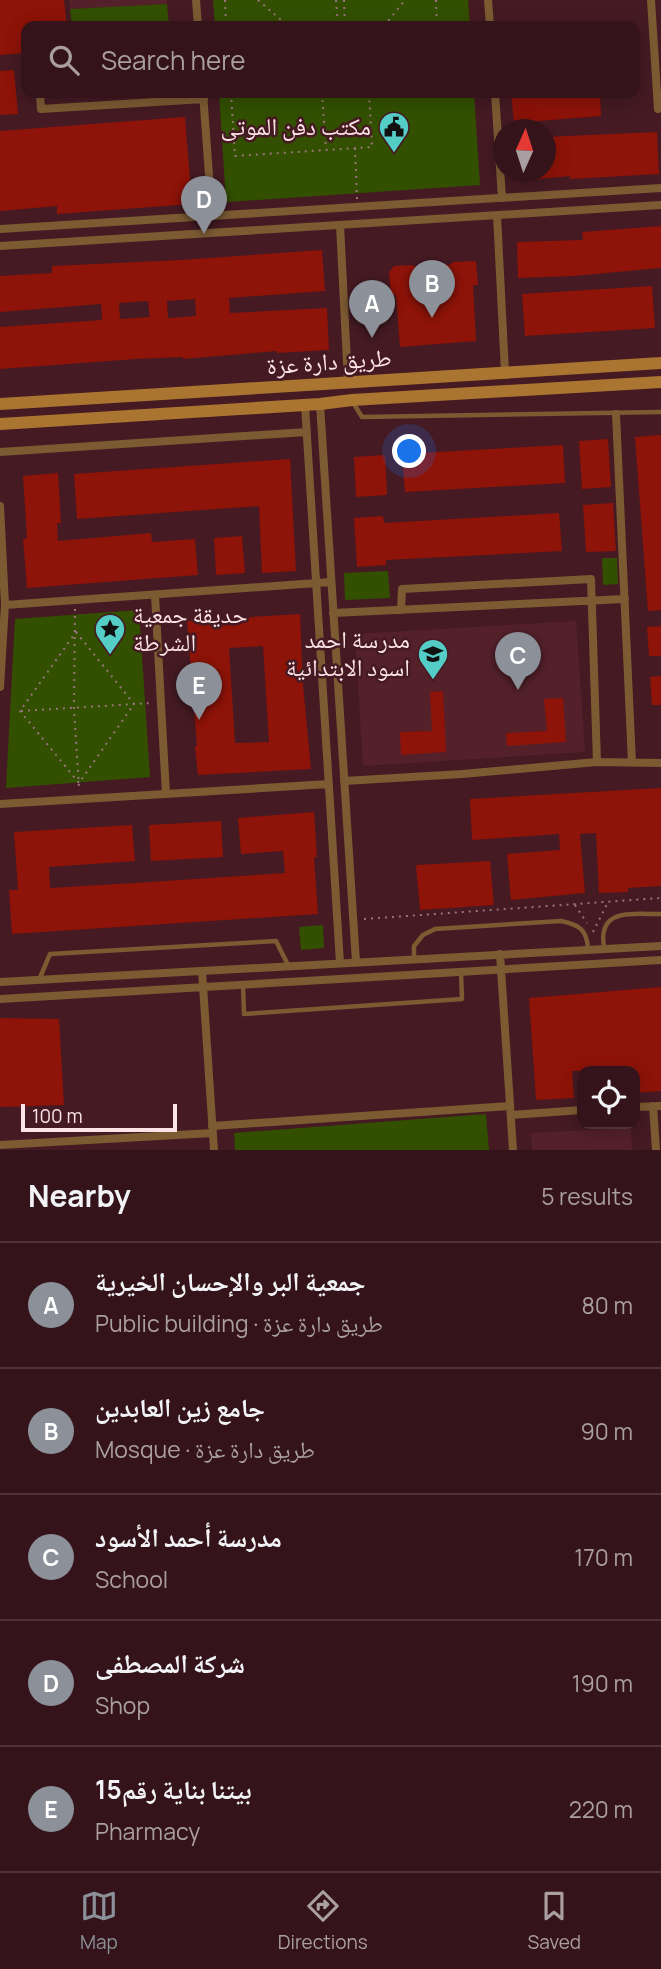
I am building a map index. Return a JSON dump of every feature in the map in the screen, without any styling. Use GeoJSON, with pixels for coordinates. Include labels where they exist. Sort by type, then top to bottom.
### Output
{"type":"FeatureCollection","features":[{"type":"Feature","properties":{"kind":"main road","name":"طريق دارة عزة"},"geometry":{"type":"LineString","coordinates":[[0,404],[661,363]]}},
{"type":"Feature","properties":{"kind":"main road"},"geometry":{"type":"LineString","coordinates":[[0,424],[661,382]]}},
{"type":"Feature","properties":{"kind":"street"},"geometry":{"type":"LineString","coordinates":[[196,0],[198,21]]}},
{"type":"Feature","properties":{"kind":"street"},"geometry":{"type":"LineString","coordinates":[[488,0],[490,21]]}},
{"type":"Feature","properties":{"kind":"street"},"geometry":{"type":"LineString","coordinates":[[651,0],[658,109]]}},
{"type":"Feature","properties":{"kind":"street"},"geometry":{"type":"LineString","coordinates":[[40,98],[41,109],[178,98]]}},
{"type":"Feature","properties":{"kind":"street"},"geometry":{"type":"LineString","coordinates":[[203,98],[212,216]]}},
{"type":"Feature","properties":{"kind":"street"},"geometry":{"type":"LineString","coordinates":[[495,98],[502,198]]}},
{"type":"Feature","properties":{"kind":"street"},"geometry":{"type":"LineString","coordinates":[[0,229],[661,188]]}},
{"type":"Feature","properties":{"kind":"street"},"geometry":{"type":"LineString","coordinates":[[564,194],[566,211]]}},
{"type":"Feature","properties":{"kind":"street"},"geometry":{"type":"LineString","coordinates":[[424,203],[425,220]]}},
{"type":"Feature","properties":{"kind":"street"},"geometry":{"type":"LineString","coordinates":[[0,246],[661,205]]}},
{"type":"Feature","properties":{"kind":"street"},"geometry":{"type":"LineString","coordinates":[[281,211],[282,229]]}},
{"type":"Feature","properties":{"kind":"street"},"geometry":{"type":"LineString","coordinates":[[497,215],[505,372]]}},
{"type":"Feature","properties":{"kind":"street"},"geometry":{"type":"LineString","coordinates":[[340,225],[348,382]]}},
{"type":"Feature","properties":{"kind":"street"},"geometry":{"type":"LineString","coordinates":[[320,404],[356,962]]}},
{"type":"Feature","properties":{"kind":"street"},"geometry":{"type":"LineString","coordinates":[[305,405],[340,963]]}},
{"type":"Feature","properties":{"kind":"street"},"geometry":{"type":"LineString","coordinates":[[617,414],[632,763]]}},
{"type":"Feature","properties":{"kind":"street"},"geometry":{"type":"LineString","coordinates":[[0,452],[307,432]]}},
{"type":"Feature","properties":{"kind":"street"},"geometry":{"type":"LineString","coordinates":[[0,506],[5,605],[0,687]]}},
{"type":"Feature","properties":{"kind":"street"},"geometry":{"type":"LineString","coordinates":[[401,610],[402,589],[591,579],[597,762]]}},
{"type":"Feature","properties":{"kind":"street"},"geometry":{"type":"LineString","coordinates":[[5,605],[331,582]]}},
{"type":"Feature","properties":{"kind":"street"},"geometry":{"type":"LineString","coordinates":[[155,595],[166,794]]}},
{"type":"Feature","properties":{"kind":"street"},"geometry":{"type":"LineString","coordinates":[[333,613],[625,599]]}},
{"type":"Feature","properties":{"kind":"street"},"geometry":{"type":"LineString","coordinates":[[344,781],[597,762],[661,763]]}},
{"type":"Feature","properties":{"kind":"street"},"geometry":{"type":"LineString","coordinates":[[0,804],[329,784]]}},
{"type":"Feature","properties":{"kind":"street"},"geometry":{"type":"LineString","coordinates":[[0,982],[661,946]]}},
{"type":"Feature","properties":{"kind":"street"},"geometry":{"type":"LineString","coordinates":[[500,954],[513,1150]]}},
{"type":"Feature","properties":{"kind":"street"},"geometry":{"type":"LineString","coordinates":[[0,999],[661,960]]}},
{"type":"Feature","properties":{"kind":"street"},"geometry":{"type":"LineString","coordinates":[[202,971],[214,1150]]}},
{"type":"Feature","properties":{"kind":"street"},"geometry":{"type":"LineString","coordinates":[[656,1150],[657,1106]]}},
{"type":"Feature","properties":{"kind":"street"},"geometry":{"type":"LineString","coordinates":[[0,1145],[510,1110],[577,1111]]}},
{"type":"Feature","properties":{"kind":"lane"},"geometry":{"type":"LineString","coordinates":[[352,400],[362,417],[661,412]]}},
{"type":"Feature","properties":{"kind":"lane"},"geometry":{"type":"LineString","coordinates":[[604,949],[604,930],[612,918],[623,914],[661,914]]}},
{"type":"Feature","properties":{"kind":"lane"},"geometry":{"type":"LineString","coordinates":[[414,959],[414,946],[422,935],[435,929],[561,921],[578,926],[587,936],[588,949]]}},
{"type":"Feature","properties":{"kind":"lane"},"geometry":{"type":"LineString","coordinates":[[39,980],[50,954],[276,941],[289,966]]}},
{"type":"Feature","properties":{"kind":"lane"},"geometry":{"type":"LineString","coordinates":[[243,984],[244,1014],[462,999],[461,972]]}},
{"type":"Feature","properties":{"kind":"path"},"geometry":{"type":"LineString","coordinates":[[225,0],[226,21]]}},
{"type":"Feature","properties":{"kind":"path"},"geometry":{"type":"LineString","coordinates":[[258,0],[282,21]]}},
{"type":"Feature","properties":{"kind":"path"},"geometry":{"type":"LineString","coordinates":[[336,0],[338,21]]}},
{"type":"Feature","properties":{"kind":"path"},"geometry":{"type":"LineString","coordinates":[[344,0],[345,21]]}},
{"type":"Feature","properties":{"kind":"path"},"geometry":{"type":"LineString","coordinates":[[388,21],[405,0]]}},
{"type":"Feature","properties":{"kind":"path"},"geometry":{"type":"LineString","coordinates":[[436,0],[437,21]]}},
{"type":"Feature","properties":{"kind":"path"},"geometry":{"type":"LineString","coordinates":[[231,98],[235,156],[372,147],[369,98]]}},
{"type":"Feature","properties":{"kind":"path"},"geometry":{"type":"LineString","coordinates":[[322,98],[326,150]]}},
{"type":"Feature","properties":{"kind":"path"},"geometry":{"type":"LineString","coordinates":[[355,148],[358,207]]}},
{"type":"Feature","properties":{"kind":"path"},"geometry":{"type":"LineString","coordinates":[[75,615],[74,709],[79,783]]}},
{"type":"Feature","properties":{"kind":"path"},"geometry":{"type":"LineString","coordinates":[[76,632],[134,704]]}},
{"type":"Feature","properties":{"kind":"path"},"geometry":{"type":"LineString","coordinates":[[20,711],[76,632]]}},
{"type":"Feature","properties":{"kind":"path"},"geometry":{"type":"LineString","coordinates":[[20,711],[145,703]]}},
{"type":"Feature","properties":{"kind":"path"},"geometry":{"type":"LineString","coordinates":[[79,783],[134,704]]}},
{"type":"Feature","properties":{"kind":"path"},"geometry":{"type":"LineString","coordinates":[[20,711],[79,783]]}},
{"type":"Feature","properties":{"kind":"path"},"geometry":{"type":"LineString","coordinates":[[353,919],[661,898]]}},
{"type":"Feature","properties":{"kind":"path"},"geometry":{"type":"LineString","coordinates":[[593,932],[608,901]]}},
{"type":"Feature","properties":{"kind":"shaded area"},"geometry":{"type":"Polygon","coordinates":[[[70,0],[167,0],[167,4],[70,9],[70,0]]]}},
{"type":"Feature","properties":{"kind":"shaded area"},"geometry":{"type":"Polygon","coordinates":[[[576,621],[585,752],[363,766],[355,634],[576,621]]]}},
{"type":"Feature","properties":{"kind":"shaded area"},"geometry":{"type":"Polygon","coordinates":[[[631,1129],[632,1150],[532,1150],[531,1133],[631,1129]]]}},
{"type":"Feature","properties":{"kind":"green space"},"geometry":{"type":"Polygon","coordinates":[[[213,0],[468,0],[470,21],[215,21],[213,0]]]}},
{"type":"Feature","properties":{"kind":"green space"},"geometry":{"type":"Polygon","coordinates":[[[167,4],[169,21],[71,21],[70,9],[167,4]]]}},
{"type":"Feature","properties":{"kind":"green space"},"geometry":{"type":"Polygon","coordinates":[[[219,98],[474,98],[480,185],[226,202],[219,98]]]}},
{"type":"Feature","properties":{"kind":"green space"},"geometry":{"type":"Polygon","coordinates":[[[602,558],[617,558],[618,584],[603,585],[602,558]]]}},
{"type":"Feature","properties":{"kind":"green space"},"geometry":{"type":"Polygon","coordinates":[[[388,571],[390,598],[345,600],[344,573],[388,571]]]}},
{"type":"Feature","properties":{"kind":"green space"},"geometry":{"type":"Polygon","coordinates":[[[139,610],[150,777],[6,788],[15,619],[139,610]]]}},
{"type":"Feature","properties":{"kind":"green space"},"geometry":{"type":"Polygon","coordinates":[[[323,925],[324,948],[301,950],[299,927],[323,925]]]}},
{"type":"Feature","properties":{"kind":"green space"},"geometry":{"type":"Polygon","coordinates":[[[486,1114],[489,1150],[235,1150],[234,1133],[486,1114]]]}},
{"type":"Feature","properties":{"kind":"building"},"geometry":{"type":"Polygon","coordinates":[[[0,0],[64,0],[66,21],[21,21],[21,53],[0,55],[0,0]]]}},
{"type":"Feature","properties":{"kind":"building"},"geometry":{"type":"Polygon","coordinates":[[[14,70],[18,114],[0,115],[0,71],[14,70]]]}},
{"type":"Feature","properties":{"kind":"building"},"geometry":{"type":"Polygon","coordinates":[[[512,98],[600,98],[601,116],[514,119],[512,98]]]}},
{"type":"Feature","properties":{"kind":"building"},"geometry":{"type":"Polygon","coordinates":[[[185,117],[192,204],[57,214],[57,206],[0,211],[0,131],[185,117]]]}},
{"type":"Feature","properties":{"kind":"building"},"geometry":{"type":"Polygon","coordinates":[[[657,132],[659,174],[570,179],[570,176],[556,177],[556,137],[657,132]]]}},
{"type":"Feature","properties":{"kind":"building"},"geometry":{"type":"Polygon","coordinates":[[[661,226],[661,268],[518,278],[517,242],[583,240],[582,232],[661,226]]]}},
{"type":"Feature","properties":{"kind":"building"},"geometry":{"type":"Polygon","coordinates":[[[322,250],[325,291],[229,298],[230,313],[327,308],[329,350],[277,351],[183,359],[136,359],[0,369],[0,327],[102,320],[101,304],[0,312],[0,276],[52,273],[52,266],[322,250]],[[195,299],[167,301],[168,318],[196,316],[195,299]],[[148,301],[119,303],[120,319],[150,317],[148,301]]]}},
{"type":"Feature","properties":{"kind":"building"},"geometry":{"type":"Polygon","coordinates":[[[476,261],[478,285],[473,285],[476,341],[400,347],[396,295],[391,294],[389,272],[394,266],[413,265],[417,268],[431,263],[450,265],[453,262],[476,261]]]}},
{"type":"Feature","properties":{"kind":"building"},"geometry":{"type":"Polygon","coordinates":[[[652,286],[655,328],[525,336],[522,294],[652,286]]]}},
{"type":"Feature","properties":{"kind":"building"},"geometry":{"type":"Polygon","coordinates":[[[661,435],[661,610],[648,611],[635,437],[661,435]]]}},
{"type":"Feature","properties":{"kind":"building"},"geometry":{"type":"Polygon","coordinates":[[[608,439],[611,487],[582,489],[579,441],[608,439]]]}},
{"type":"Feature","properties":{"kind":"building"},"geometry":{"type":"Polygon","coordinates":[[[563,445],[565,483],[405,492],[402,454],[563,445]]]}},
{"type":"Feature","properties":{"kind":"building"},"geometry":{"type":"Polygon","coordinates":[[[385,455],[387,495],[356,497],[354,457],[385,455]]]}},
{"type":"Feature","properties":{"kind":"building"},"geometry":{"type":"Polygon","coordinates":[[[290,459],[296,571],[262,573],[259,506],[77,519],[74,474],[290,459]]]}},
{"type":"Feature","properties":{"kind":"building"},"geometry":{"type":"Polygon","coordinates":[[[58,473],[61,523],[57,523],[58,541],[151,533],[152,542],[195,539],[198,575],[27,588],[23,539],[27,538],[23,476],[58,473]]]}},
{"type":"Feature","properties":{"kind":"building"},"geometry":{"type":"Polygon","coordinates":[[[613,503],[616,551],[586,552],[583,505],[613,503]]]}},
{"type":"Feature","properties":{"kind":"building"},"geometry":{"type":"Polygon","coordinates":[[[559,513],[562,551],[386,560],[386,565],[357,567],[354,518],[383,516],[384,523],[559,513]]]}},
{"type":"Feature","properties":{"kind":"building"},"geometry":{"type":"Polygon","coordinates":[[[242,536],[245,573],[216,575],[214,538],[242,536]]]}},
{"type":"Feature","properties":{"kind":"building"},"geometry":{"type":"Polygon","coordinates":[[[300,614],[311,769],[198,775],[187,621],[300,614]],[[263,646],[229,648],[235,743],[269,742],[263,646]]]}},
{"type":"Feature","properties":{"kind":"building"},"geometry":{"type":"Polygon","coordinates":[[[661,626],[661,656],[649,656],[647,627],[661,626]]]}},
{"type":"Feature","properties":{"kind":"building"},"geometry":{"type":"Polygon","coordinates":[[[661,676],[661,705],[652,705],[650,677],[661,676]]]}},
{"type":"Feature","properties":{"kind":"building"},"geometry":{"type":"Polygon","coordinates":[[[443,691],[446,752],[401,755],[400,732],[432,731],[430,692],[443,691]]]}},
{"type":"Feature","properties":{"kind":"building"},"geometry":{"type":"Polygon","coordinates":[[[563,698],[566,742],[507,746],[506,733],[547,731],[544,699],[563,698]]]}},
{"type":"Feature","properties":{"kind":"building"},"geometry":{"type":"Polygon","coordinates":[[[661,788],[661,886],[628,888],[628,892],[599,893],[596,833],[580,834],[585,893],[511,900],[507,854],[560,850],[559,834],[472,840],[470,799],[661,788]]]}},
{"type":"Feature","properties":{"kind":"building"},"geometry":{"type":"Polygon","coordinates":[[[314,812],[318,914],[12,934],[9,890],[18,890],[14,832],[132,825],[135,861],[49,867],[50,888],[285,873],[283,851],[241,854],[238,818],[314,812]]]}},
{"type":"Feature","properties":{"kind":"building"},"geometry":{"type":"Polygon","coordinates":[[[221,821],[223,857],[151,861],[149,825],[221,821]]]}},
{"type":"Feature","properties":{"kind":"building"},"geometry":{"type":"Polygon","coordinates":[[[490,861],[494,905],[420,910],[416,865],[490,861]]]}},
{"type":"Feature","properties":{"kind":"building"},"geometry":{"type":"Polygon","coordinates":[[[661,987],[661,1091],[640,1093],[640,1066],[577,1066],[577,1071],[572,1071],[574,1098],[536,1100],[529,998],[661,987]]]}},
{"type":"Feature","properties":{"kind":"building"},"geometry":{"type":"Polygon","coordinates":[[[0,1018],[59,1019],[64,1105],[0,1107],[0,1018]]]}},
{"type":"Feature","properties":{"kind":"place","name":"مكتب دفن الموتى"},"geometry":{"type":"Point","coordinates":[394,154]}},
{"type":"Feature","properties":{"kind":"place","name":"شركة المصطفى"},"geometry":{"type":"Point","coordinates":[204,234]}},
{"type":"Feature","properties":{"kind":"place","name":"جامع زين العابدين"},"geometry":{"type":"Point","coordinates":[432,318]}},
{"type":"Feature","properties":{"kind":"place","name":"جمعية البر والإحسان الخيرية"},"geometry":{"type":"Point","coordinates":[372,338]}},
{"type":"Feature","properties":{"kind":"place","name":"حديقة جمعية الشرطة"},"geometry":{"type":"Point","coordinates":[110,656]}},
{"type":"Feature","properties":{"kind":"place","name":"مدرسة احمد اسود الابتدائية"},"geometry":{"type":"Point","coordinates":[433,681]}},
{"type":"Feature","properties":{"kind":"place","name":"مدرسة أحمد الأسود"},"geometry":{"type":"Point","coordinates":[518,690]}},
{"type":"Feature","properties":{"kind":"place","name":"بيتنا بناية رقم15"},"geometry":{"type":"Point","coordinates":[199,720]}}]}
